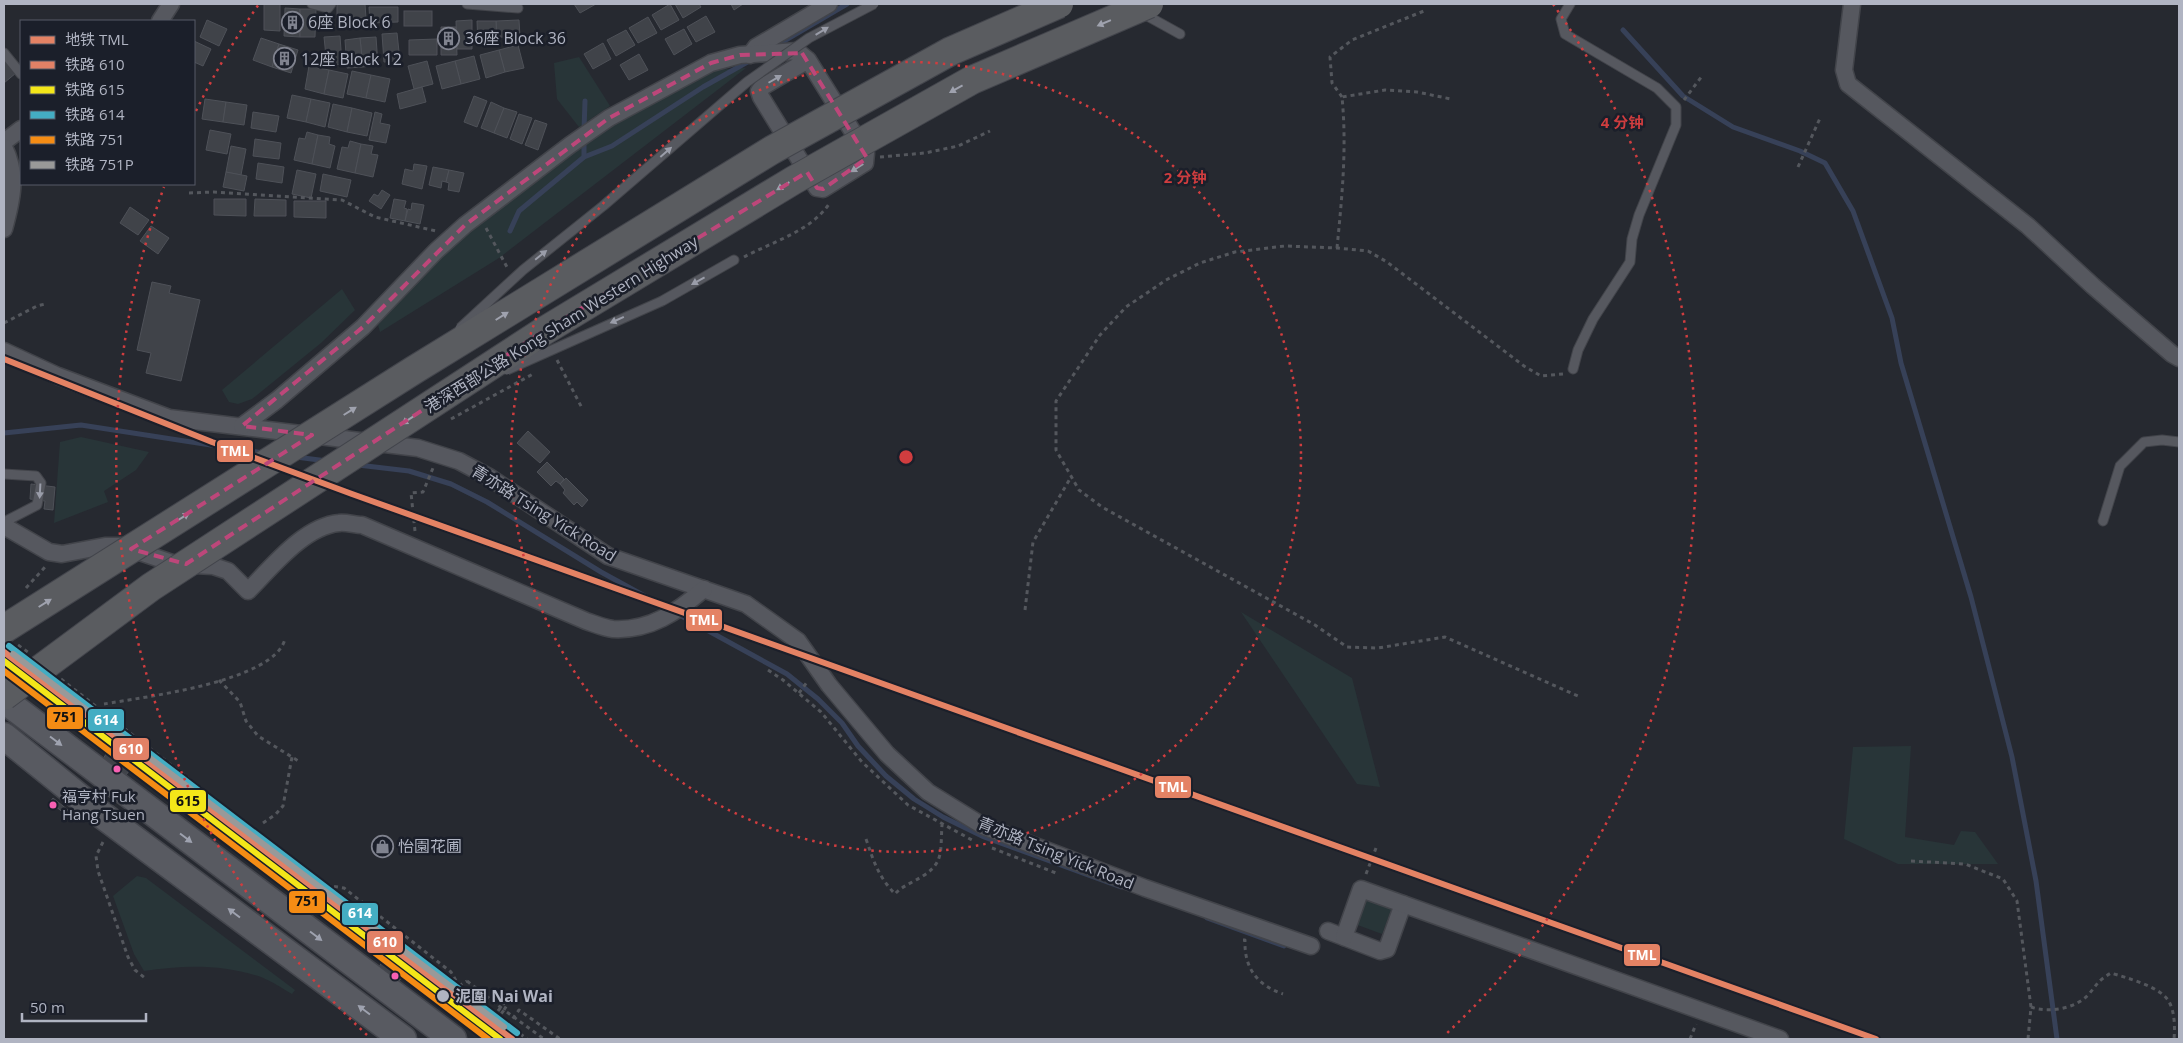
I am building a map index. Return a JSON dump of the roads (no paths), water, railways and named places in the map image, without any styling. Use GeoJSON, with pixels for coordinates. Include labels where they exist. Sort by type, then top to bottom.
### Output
{"type":"FeatureCollection","features":[{"type":"Feature","properties":{"kind":"highway"},"geometry":{"type":"LineString","coordinates":[[8,634],[414,370],[772,150],[951,51],[1059,4]]}},
{"type":"Feature","properties":{"kind":"highway","name":"港深西部公路 Kong Sham Western Highway"},"geometry":{"type":"LineString","coordinates":[[4,696],[151,587],[544,331],[785,185],[972,80],[1149,4]]}},
{"type":"Feature","properties":{"kind":"main road"},"geometry":{"type":"LineString","coordinates":[[4,700],[453,1039]]}},
{"type":"Feature","properties":{"kind":"main road"},"geometry":{"type":"LineString","coordinates":[[4,736],[98,812],[403,1039]]}},
{"type":"Feature","properties":{"kind":"street"},"geometry":{"type":"LineString","coordinates":[[161,20],[172,4]]}},
{"type":"Feature","properties":{"kind":"street"},"geometry":{"type":"LineString","coordinates":[[750,54],[756,47],[829,4]]}},
{"type":"Feature","properties":{"kind":"street"},"geometry":{"type":"LineString","coordinates":[[1852,4],[1844,70],[1848,84],[2028,226],[2093,286],[2179,358]]}},
{"type":"Feature","properties":{"kind":"street"},"geometry":{"type":"LineString","coordinates":[[242,426],[277,400],[363,328],[436,250],[465,224],[609,118],[711,63],[750,54],[797,51],[808,60],[866,153],[865,163],[823,189],[817,188],[760,97],[759,91],[762,87],[808,60]]}},
{"type":"Feature","properties":{"kind":"street"},"geometry":{"type":"LineString","coordinates":[[4,142],[20,130]]}},
{"type":"Feature","properties":{"kind":"street"},"geometry":{"type":"LineString","coordinates":[[4,147],[11,163],[14,181],[11,203],[4,229]]}},
{"type":"Feature","properties":{"kind":"street","name":"青亦路 Tsing Yick Road"},"geometry":{"type":"LineString","coordinates":[[4,351],[58,376],[169,418],[418,448],[459,461],[489,477],[608,556],[746,604],[798,641],[829,685],[887,754],[928,792],[983,826],[1136,884],[1311,946]]}},
{"type":"Feature","properties":{"kind":"street"},"geometry":{"type":"LineString","coordinates":[[4,526],[49,552],[62,554],[105,546],[122,546],[175,564],[213,566],[228,571],[248,591],[293,545],[315,530],[339,522],[362,526],[586,621],[612,629],[658,622],[684,606],[704,589]]}},
{"type":"Feature","properties":{"kind":"street"},"geometry":{"type":"LineString","coordinates":[[1344,937],[1361,889],[1780,1039]]}},
{"type":"Feature","properties":{"kind":"street"},"geometry":{"type":"LineString","coordinates":[[1328,931],[1380,951],[1387,949],[1403,904]]}},
{"type":"Feature","properties":{"kind":"lane"},"geometry":{"type":"LineString","coordinates":[[312,4],[328,8],[331,4]]}},
{"type":"Feature","properties":{"kind":"lane"},"geometry":{"type":"LineString","coordinates":[[467,4],[518,8]]}},
{"type":"Feature","properties":{"kind":"lane"},"geometry":{"type":"LineString","coordinates":[[414,370],[523,270],[603,206],[747,82],[809,38],[874,4]]}},
{"type":"Feature","properties":{"kind":"lane"},"geometry":{"type":"LineString","coordinates":[[1122,4],[1180,34]]}},
{"type":"Feature","properties":{"kind":"lane"},"geometry":{"type":"LineString","coordinates":[[1570,4],[1561,19],[1565,34],[1657,88],[1676,107],[1676,124],[1639,215],[1632,240],[1630,262],[1593,319],[1578,350],[1573,369]]}},
{"type":"Feature","properties":{"kind":"lane"},"geometry":{"type":"LineString","coordinates":[[4,53],[20,73]]}},
{"type":"Feature","properties":{"kind":"lane"},"geometry":{"type":"LineString","coordinates":[[437,400],[662,301],[734,260]]}},
{"type":"Feature","properties":{"kind":"lane"},"geometry":{"type":"LineString","coordinates":[[2103,521],[2120,466],[2144,442],[2162,440],[2179,442]]}},
{"type":"Feature","properties":{"kind":"lane"},"geometry":{"type":"LineString","coordinates":[[4,474],[36,476],[41,483],[37,505],[8,520],[4,526]]}},
{"type":"Feature","properties":{"kind":"waterway"},"geometry":{"type":"LineString","coordinates":[[772,48],[847,4]]}},
{"type":"Feature","properties":{"kind":"waterway"},"geometry":{"type":"LineString","coordinates":[[1623,30],[1683,96],[1733,127],[1800,151],[1825,163],[1853,211],[1892,318],[1901,363],[1971,597],[2012,757],[2036,881],[2057,1039]]}},
{"type":"Feature","properties":{"kind":"waterway"},"geometry":{"type":"LineString","coordinates":[[584,157],[612,146],[703,87],[751,60]]}},
{"type":"Feature","properties":{"kind":"waterway"},"geometry":{"type":"LineString","coordinates":[[584,130],[585,101]]}},
{"type":"Feature","properties":{"kind":"waterway"},"geometry":{"type":"LineString","coordinates":[[510,231],[519,211],[584,157],[584,139]]}},
{"type":"Feature","properties":{"kind":"waterway"},"geometry":{"type":"LineString","coordinates":[[4,433],[81,425],[263,453]]}},
{"type":"Feature","properties":{"kind":"waterway"},"geometry":{"type":"LineString","coordinates":[[296,457],[327,461]]}},
{"type":"Feature","properties":{"kind":"waterway"},"geometry":{"type":"LineString","coordinates":[[358,465],[409,471],[451,484],[487,502],[601,572],[787,674],[818,699],[842,723],[858,746],[886,776],[914,799],[943,817],[984,837],[1121,887]]}},
{"type":"Feature","properties":{"kind":"waterway"},"geometry":{"type":"LineString","coordinates":[[1207,918],[1284,946]]}},
{"type":"Feature","properties":{"kind":"metro line","name":"TML"},"geometry":{"type":"LineString","coordinates":[[4,359],[212,442],[352,494],[1876,1039]]}},
{"type":"Feature","properties":{"kind":"rail line","name":"614"},"geometry":{"type":"LineString","coordinates":[[9,646],[517,1033]]}},
{"type":"Feature","properties":{"kind":"rail line","name":"610"},"geometry":{"type":"LineString","coordinates":[[4,652],[512,1039]]}},
{"type":"Feature","properties":{"kind":"rail line","name":"751P"},"geometry":{"type":"LineString","coordinates":[[13,654],[504,1027]]}},
{"type":"Feature","properties":{"kind":"rail line","name":"615"},"geometry":{"type":"LineString","coordinates":[[4,661],[500,1039]]}},
{"type":"Feature","properties":{"kind":"rail line","name":"751"},"geometry":{"type":"LineString","coordinates":[[4,671],[488,1039]]}},
{"type":"Feature","properties":{"kind":"place","name":"6座 Block 6"},"geometry":{"type":"Point","coordinates":[292,22]}},
{"type":"Feature","properties":{"kind":"place","name":"36座 Block 36"},"geometry":{"type":"Point","coordinates":[449,38]}},
{"type":"Feature","properties":{"kind":"place","name":"12座 Block 12"},"geometry":{"type":"Point","coordinates":[285,59]}},
{"type":"Feature","properties":{"kind":"place","name":"福亨村 Fuk Hang Tsuen"},"geometry":{"type":"Point","coordinates":[53,805]}},
{"type":"Feature","properties":{"kind":"place","name":"怡園花圃"},"geometry":{"type":"Point","coordinates":[382,846]}},
{"type":"Feature","properties":{"kind":"place","name":"泥圍 Nai Wai"},"geometry":{"type":"Point","coordinates":[443,996]}}]}
